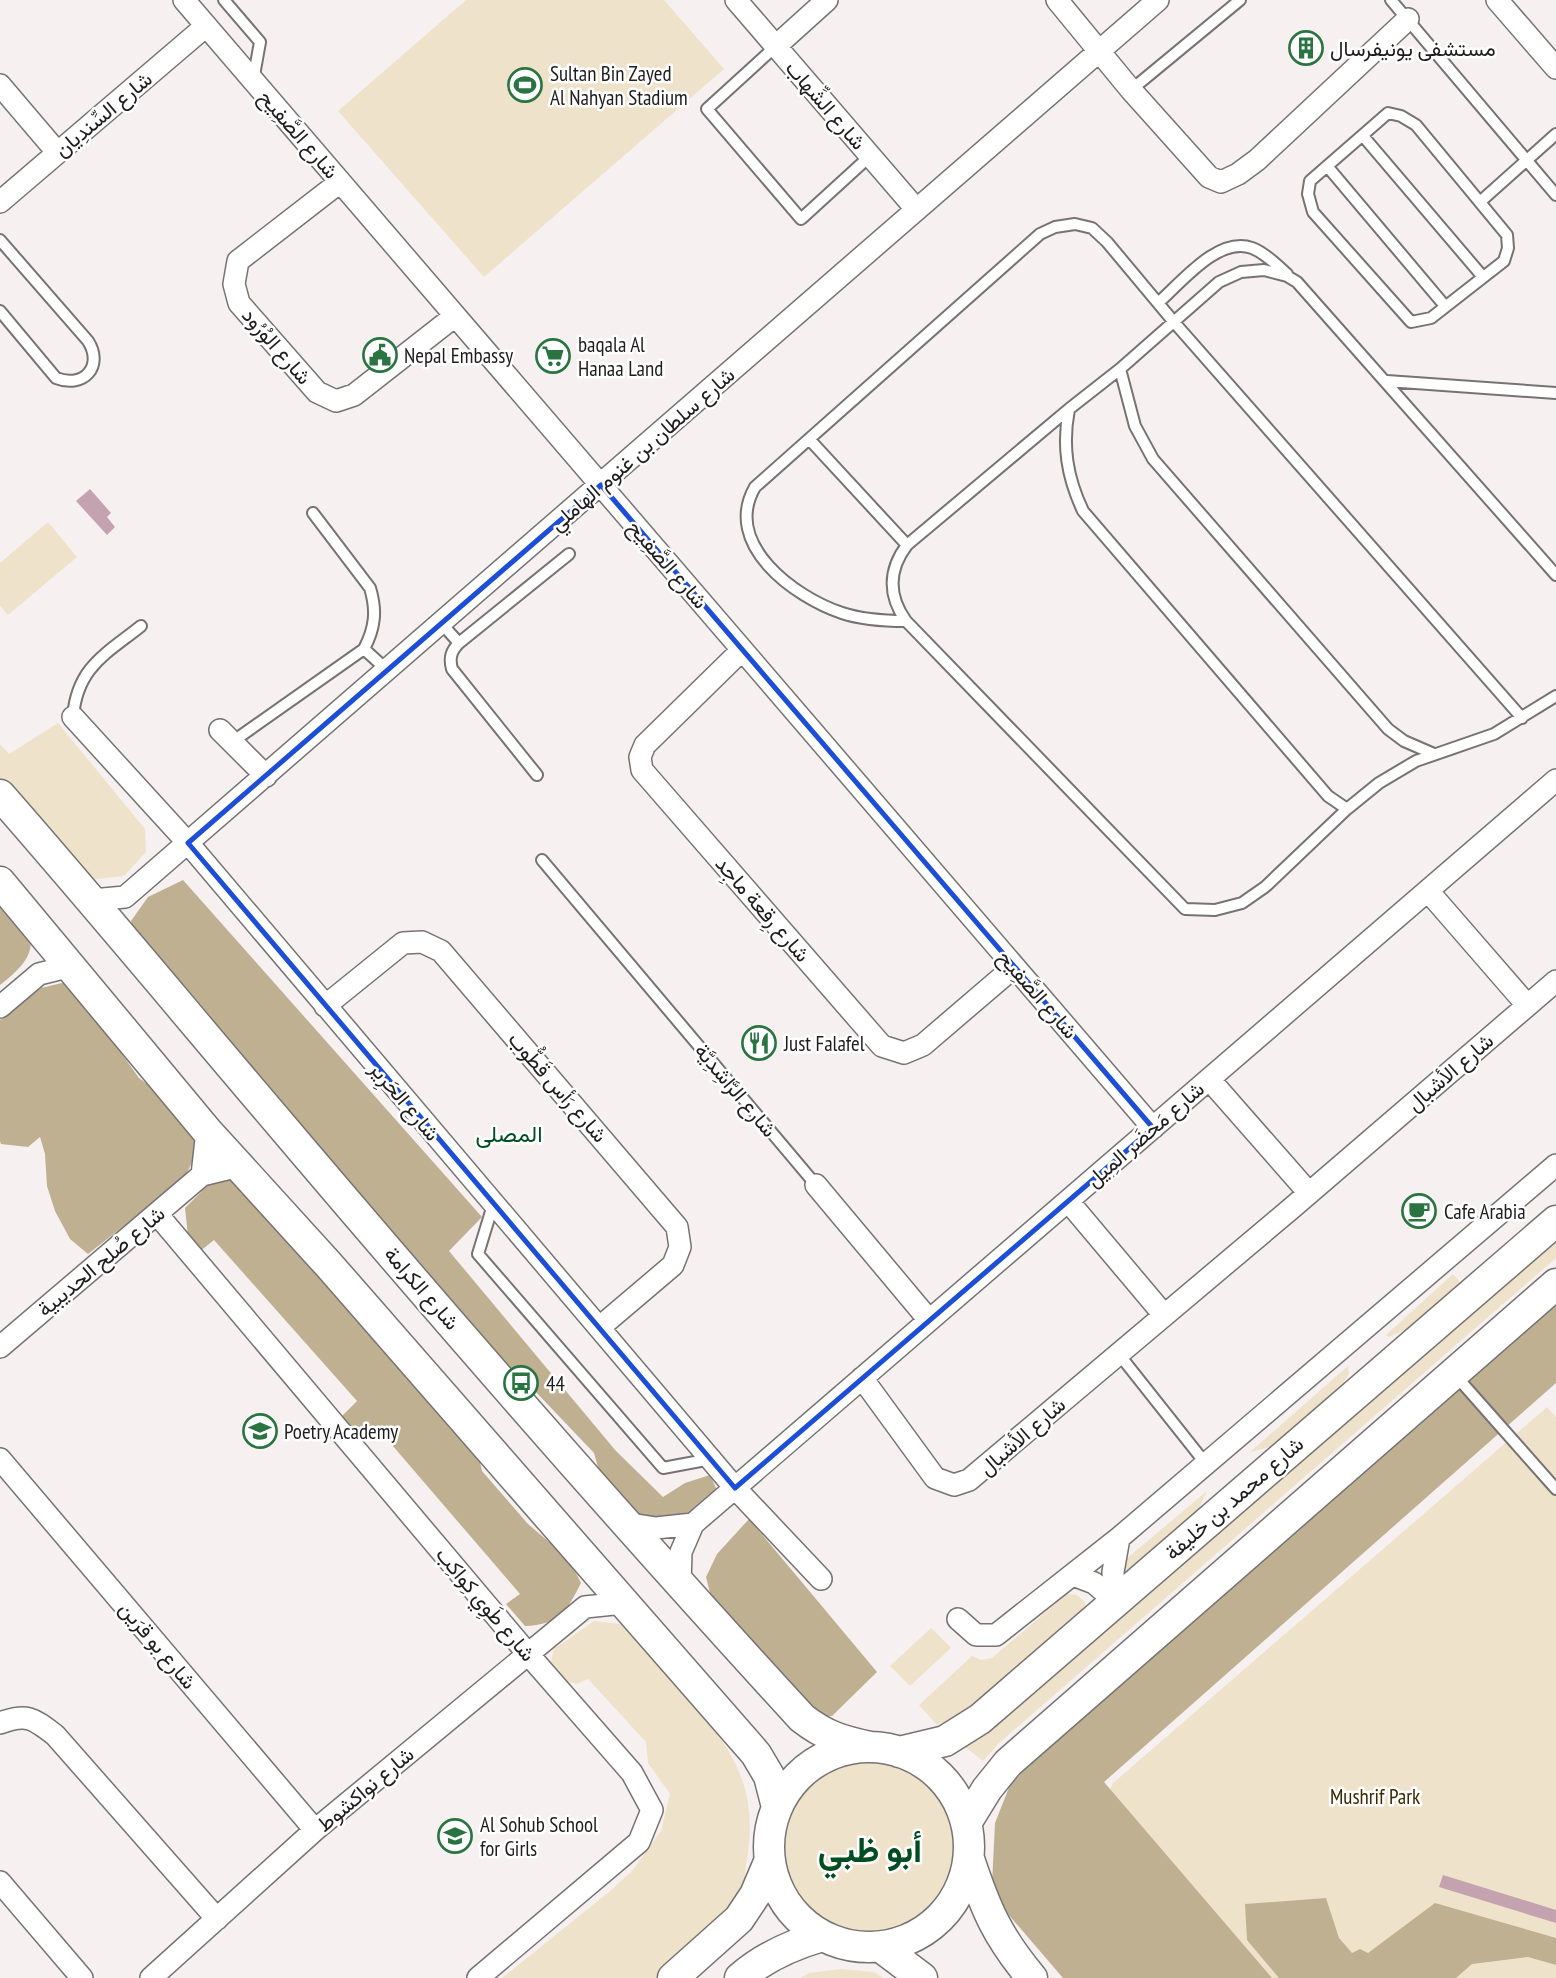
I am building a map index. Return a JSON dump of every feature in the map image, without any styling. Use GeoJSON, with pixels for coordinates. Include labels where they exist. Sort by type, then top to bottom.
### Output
{"type":"FeatureCollection","features":[{"type":"Feature","properties":{"kind":"main road","name":"شارع الكرامة"},"geometry":{"type":"LineString","coordinates":[[0,795],[624,1523],[802,1718],[821,1733],[842,1741],[884,1750]]}},
{"type":"Feature","properties":{"kind":"main road"},"geometry":{"type":"LineString","coordinates":[[0,882],[207,1131],[756,1754],[769,1776],[777,1807]]}},
{"type":"Feature","properties":{"kind":"main road","name":"شارع محمد بن خليفة"},"geometry":{"type":"LineString","coordinates":[[884,1750],[945,1741],[980,1719],[1556,1221]]}},
{"type":"Feature","properties":{"kind":"main road"},"geometry":{"type":"LineString","coordinates":[[966,1823],[1008,1762],[1556,1283]]}},
{"type":"Feature","properties":{"kind":"main road"},"geometry":{"type":"LineString","coordinates":[[969,1859],[960,1891],[940,1918],[913,1937],[881,1947],[851,1946],[822,1936],[797,1917],[779,1891],[769,1862],[769,1834],[777,1807],[792,1783],[814,1763],[841,1751],[884,1750],[929,1768],[953,1792],[966,1823],[969,1859],[988,1913],[1008,1950],[1032,1978]]}},
{"type":"Feature","properties":{"kind":"main road"},"geometry":{"type":"LineString","coordinates":[[673,1978],[739,1919],[755,1895],[769,1862]]}},
{"type":"Feature","properties":{"kind":"main road"},"geometry":{"type":"LineString","coordinates":[[740,1978],[769,1956],[822,1936]]}},
{"type":"Feature","properties":{"kind":"main road"},"geometry":{"type":"LineString","coordinates":[[881,1947],[922,1978]]}},
{"type":"Feature","properties":{"kind":"street","name":"شارع الصَّفِيح"},"geometry":{"type":"LineString","coordinates":[[184,0],[1153,1128]]}},
{"type":"Feature","properties":{"kind":"street","name":"شارع الشِّهاب"},"geometry":{"type":"LineString","coordinates":[[736,0],[916,209]]}},
{"type":"Feature","properties":{"kind":"street"},"geometry":{"type":"LineString","coordinates":[[776,46],[827,0]]}},
{"type":"Feature","properties":{"kind":"street"},"geometry":{"type":"LineString","coordinates":[[1057,0],[1131,90],[1209,177],[1221,182],[1257,160],[1408,19]]}},
{"type":"Feature","properties":{"kind":"street","name":"شارع سلطان بن غنوم الهاملي"},"geometry":{"type":"LineString","coordinates":[[125,897],[1158,0]]}},
{"type":"Feature","properties":{"kind":"street"},"geometry":{"type":"LineString","coordinates":[[1497,0],[1556,68]]}},
{"type":"Feature","properties":{"kind":"street","name":"شارع السِّندِيان"},"geometry":{"type":"LineString","coordinates":[[0,202],[206,26]]}},
{"type":"Feature","properties":{"kind":"street"},"geometry":{"type":"LineString","coordinates":[[0,85],[57,152]]}},
{"type":"Feature","properties":{"kind":"street","name":"شارع الوُرُود"},"geometry":{"type":"LineString","coordinates":[[340,182],[239,261],[234,284],[239,303],[317,392],[335,401],[354,396],[455,316]]}},
{"type":"Feature","properties":{"kind":"street","name":"شارع رِقعة ماجِد"},"geometry":{"type":"LineString","coordinates":[[742,650],[645,745],[640,757],[642,770],[882,1046],[904,1053],[923,1045],[1014,967]]}},
{"type":"Feature","properties":{"kind":"street","name":"شارع الحَرِير"},"geometry":{"type":"LineString","coordinates":[[73,717],[188,844],[735,1488]]}},
{"type":"Feature","properties":{"kind":"street"},"geometry":{"type":"LineString","coordinates":[[226,736],[266,776]]}},
{"type":"Feature","properties":{"kind":"street","name":"شارع مَحضَر المِيل"},"geometry":{"type":"LineString","coordinates":[[680,1586],[681,1552],[693,1524],[1556,780]]}},
{"type":"Feature","properties":{"kind":"street"},"geometry":{"type":"LineString","coordinates":[[1428,891],[1527,1006]]}},
{"type":"Feature","properties":{"kind":"street"},"geometry":{"type":"LineString","coordinates":[[92,900],[125,897],[120,933]]}},
{"type":"Feature","properties":{"kind":"street"},"geometry":{"type":"LineString","coordinates":[[39,974],[47,937]]}},
{"type":"Feature","properties":{"kind":"street","name":"شارع رَأس قَطُّوب"},"geometry":{"type":"LineString","coordinates":[[326,1006],[403,943],[422,942],[441,951],[677,1227],[680,1247],[673,1265],[600,1327]]}},
{"type":"Feature","properties":{"kind":"street"},"geometry":{"type":"LineString","coordinates":[[0,1007],[39,974],[71,966]]}},
{"type":"Feature","properties":{"kind":"street","name":"شارع الأشبال"},"geometry":{"type":"LineString","coordinates":[[862,1378],[935,1478],[954,1485],[969,1480],[1309,1194],[1556,981]]}},
{"type":"Feature","properties":{"kind":"street"},"geometry":{"type":"LineString","coordinates":[[1209,1079],[1309,1194]]}},
{"type":"Feature","properties":{"kind":"street"},"geometry":{"type":"LineString","coordinates":[[202,1175],[207,1131]]}},
{"type":"Feature","properties":{"kind":"street"},"geometry":{"type":"LineString","coordinates":[[958,1619],[976,1635],[996,1635],[1119,1538],[1556,1165]]}},
{"type":"Feature","properties":{"kind":"street","name":"شارع صُلح الحديبية"},"geometry":{"type":"LineString","coordinates":[[0,1347],[202,1175],[239,1166]]}},
{"type":"Feature","properties":{"kind":"street","name":"شارع الرَّاشِدِيَّة"},"geometry":{"type":"LineString","coordinates":[[816,1185],[929,1320]]}},
{"type":"Feature","properties":{"kind":"street"},"geometry":{"type":"LineString","coordinates":[[1068,1201],[1164,1315]]}},
{"type":"Feature","properties":{"kind":"street","name":"شارع طَوِي كِواكِب"},"geometry":{"type":"LineString","coordinates":[[157,1213],[528,1654],[632,1773],[652,1810],[639,1842],[478,1978]]}},
{"type":"Feature","properties":{"kind":"street","name":"شارع بو قرَين"},"geometry":{"type":"LineString","coordinates":[[0,1459],[315,1830]]}},
{"type":"Feature","properties":{"kind":"street"},"geometry":{"type":"LineString","coordinates":[[735,1488],[821,1578]]}},
{"type":"Feature","properties":{"kind":"street"},"geometry":{"type":"LineString","coordinates":[[624,1523],[656,1528],[693,1524]]}},
{"type":"Feature","properties":{"kind":"street"},"geometry":{"type":"LineString","coordinates":[[1115,1601],[1113,1572],[1119,1538]]}},
{"type":"Feature","properties":{"kind":"street"},"geometry":{"type":"LineString","coordinates":[[592,1566],[586,1607],[624,1603]]}},
{"type":"Feature","properties":{"kind":"street"},"geometry":{"type":"LineString","coordinates":[[1073,1575],[1094,1583],[1115,1601]]}},
{"type":"Feature","properties":{"kind":"street","name":"شارع نواكشوط"},"geometry":{"type":"LineString","coordinates":[[150,1978],[315,1830],[586,1607]]}},
{"type":"Feature","properties":{"kind":"street"},"geometry":{"type":"LineString","coordinates":[[0,1723],[15,1718],[35,1719],[55,1735],[217,1919]]}},
{"type":"Feature","properties":{"kind":"street"},"geometry":{"type":"LineString","coordinates":[[0,1882],[82,1978]]}},
{"type":"Feature","properties":{"kind":"lane"},"geometry":{"type":"LineString","coordinates":[[224,0],[260,42],[253,81]]}},
{"type":"Feature","properties":{"kind":"lane"},"geometry":{"type":"LineString","coordinates":[[1131,90],[1240,0]]}},
{"type":"Feature","properties":{"kind":"lane"},"geometry":{"type":"LineString","coordinates":[[1391,0],[1556,195]]}},
{"type":"Feature","properties":{"kind":"lane"},"geometry":{"type":"LineString","coordinates":[[776,46],[707,109],[801,219],[870,156]]}},
{"type":"Feature","properties":{"kind":"lane"},"geometry":{"type":"LineString","coordinates":[[1388,113],[1401,116],[1416,125],[1507,235],[1508,248],[1504,261],[1431,318],[1411,322],[1312,212],[1308,194],[1310,181],[1327,166],[1388,113]]}},
{"type":"Feature","properties":{"kind":"lane"},"geometry":{"type":"LineString","coordinates":[[1481,201],[1556,134]]}},
{"type":"Feature","properties":{"kind":"lane"},"geometry":{"type":"LineString","coordinates":[[1363,136],[1483,277]]}},
{"type":"Feature","properties":{"kind":"lane"},"geometry":{"type":"LineString","coordinates":[[1327,166],[1445,306]]}},
{"type":"Feature","properties":{"kind":"lane"},"geometry":{"type":"LineString","coordinates":[[906,621],[864,619],[823,606],[787,583],[753,545],[746,525],[746,505],[755,487],[1040,234],[1075,224],[1092,228],[1522,718]]}},
{"type":"Feature","properties":{"kind":"lane"},"geometry":{"type":"LineString","coordinates":[[0,240],[88,341],[93,349],[92,369],[76,382],[56,378],[0,312]]}},
{"type":"Feature","properties":{"kind":"lane"},"geometry":{"type":"LineString","coordinates":[[1158,303],[1213,254],[1226,247],[1254,249],[1297,282],[1556,575]]}},
{"type":"Feature","properties":{"kind":"lane"},"geometry":{"type":"LineString","coordinates":[[1297,282],[1287,276],[1264,270],[1241,272],[1219,282],[1120,369],[907,545],[895,565],[892,588],[899,611],[1185,909],[1200,911],[1230,908],[1254,896],[1348,809],[1399,770],[1434,754],[1474,742],[1522,718],[1556,696]]}},
{"type":"Feature","properties":{"kind":"lane"},"geometry":{"type":"LineString","coordinates":[[1120,369],[1135,426],[1153,459],[1388,729],[1404,741],[1434,754]]}},
{"type":"Feature","properties":{"kind":"lane"},"geometry":{"type":"LineString","coordinates":[[1387,381],[1556,393]]}},
{"type":"Feature","properties":{"kind":"lane"},"geometry":{"type":"LineString","coordinates":[[1069,409],[1066,459],[1069,477],[1083,511],[1328,796],[1348,809]]}},
{"type":"Feature","properties":{"kind":"lane"},"geometry":{"type":"LineString","coordinates":[[809,439],[907,545]]}},
{"type":"Feature","properties":{"kind":"lane"},"geometry":{"type":"LineString","coordinates":[[226,736],[364,649],[371,636],[375,620],[370,588],[313,513]]}},
{"type":"Feature","properties":{"kind":"lane"},"geometry":{"type":"LineString","coordinates":[[537,775],[452,668],[451,654],[459,643],[569,554]]}},
{"type":"Feature","properties":{"kind":"lane"},"geometry":{"type":"LineString","coordinates":[[442,623],[459,643]]}},
{"type":"Feature","properties":{"kind":"lane"},"geometry":{"type":"LineString","coordinates":[[73,717],[78,687],[89,670],[141,626]]}},
{"type":"Feature","properties":{"kind":"lane"},"geometry":{"type":"LineString","coordinates":[[364,649],[387,670]]}},
{"type":"Feature","properties":{"kind":"lane","name":"شارع الرَّاشِدِيَّة"},"geometry":{"type":"LineString","coordinates":[[542,860],[816,1185]]}},
{"type":"Feature","properties":{"kind":"lane"},"geometry":{"type":"LineString","coordinates":[[493,1205],[478,1254],[663,1468],[712,1459]]}},
{"type":"Feature","properties":{"kind":"lane"},"geometry":{"type":"LineString","coordinates":[[1118,1353],[1206,1464]]}},
{"type":"Feature","properties":{"kind":"lane"},"geometry":{"type":"LineString","coordinates":[[1454,1373],[1556,1489]]}},
{"type":"Feature","properties":{"kind":"highlighted area"},"geometry":{"type":"Polygon","coordinates":[[[601,485],[1153,1128],[735,1488],[188,843],[601,485]]]}},
{"type":"Feature","properties":{"kind":"green space"},"geometry":{"type":"Polygon","coordinates":[[[466,0],[664,0],[724,69],[484,277],[338,111],[466,0]]]}},
{"type":"Feature","properties":{"kind":"green space"},"geometry":{"type":"Polygon","coordinates":[[[48,522],[77,557],[8,615],[0,606],[0,563],[48,522]]]}},
{"type":"Feature","properties":{"kind":"green space"},"geometry":{"type":"Polygon","coordinates":[[[58,723],[145,829],[146,852],[124,876],[88,880],[0,779],[0,744],[9,754],[58,723]]]}},
{"type":"Feature","properties":{"kind":"green space"},"geometry":{"type":"Polygon","coordinates":[[[1556,1234],[1556,1258],[999,1743],[983,1761],[960,1743],[993,1727],[1041,1688],[1556,1234]]]}},
{"type":"Feature","properties":{"kind":"green space"},"geometry":{"type":"Polygon","coordinates":[[[1453,1274],[1462,1284],[1417,1325],[1389,1337],[1386,1335],[1453,1274]]]}},
{"type":"Feature","properties":{"kind":"green space"},"geometry":{"type":"Polygon","coordinates":[[[1348,1366],[1349,1374],[1333,1399],[1278,1445],[1250,1452],[1348,1366]]]}},
{"type":"Feature","properties":{"kind":"green space","name":"Mushrif Park"},"geometry":{"type":"Polygon","coordinates":[[[1547,1407],[1556,1417],[1556,1978],[1156,1978],[1097,1827],[1112,1784],[1547,1407]]]}},
{"type":"Feature","properties":{"kind":"green space"},"geometry":{"type":"Polygon","coordinates":[[[1207,1491],[1195,1517],[1120,1582],[1119,1565],[1207,1491]]]}},
{"type":"Feature","properties":{"kind":"green space"},"geometry":{"type":"Polygon","coordinates":[[[1067,1594],[1077,1595],[1085,1602],[1085,1612],[974,1707],[937,1725],[919,1705],[972,1656],[981,1660],[992,1658],[1067,1594]]]}},
{"type":"Feature","properties":{"kind":"green space"},"geometry":{"type":"Polygon","coordinates":[[[594,1621],[621,1624],[712,1726],[736,1764],[749,1807],[750,1832],[742,1887],[731,1907],[712,1929],[656,1978],[502,1978],[632,1871],[661,1831],[670,1794],[648,1763],[646,1742],[588,1679],[577,1684],[565,1681],[551,1661],[554,1649],[594,1621]]]}},
{"type":"Feature","properties":{"kind":"green space"},"geometry":{"type":"Polygon","coordinates":[[[931,1628],[951,1648],[910,1686],[890,1666],[931,1628]]]}},
{"type":"Feature","properties":{"kind":"green space"},"geometry":{"type":"Polygon","coordinates":[[[870,1763],[903,1769],[931,1788],[950,1816],[956,1849],[950,1882],[931,1910],[903,1929],[870,1935],[837,1929],[809,1910],[790,1882],[784,1849],[790,1816],[809,1788],[837,1769],[870,1763]]]}},
{"type":"Feature","properties":{"kind":"green space"},"geometry":{"type":"Polygon","coordinates":[[[841,1969],[874,1972],[883,1978],[800,1978],[809,1973],[841,1969]]]}},
{"type":"Feature","properties":{"kind":"shaded area"},"geometry":{"type":"Polygon","coordinates":[[[90,489],[111,513],[107,517],[115,527],[107,535],[76,501],[90,489]]]}},
{"type":"Feature","properties":{"kind":"shaded area"},"geometry":{"type":"Polygon","coordinates":[[[183,880],[482,1217],[449,1251],[616,1451],[663,1497],[685,1483],[710,1475],[716,1488],[715,1509],[688,1533],[671,1539],[651,1534],[603,1485],[594,1453],[534,1390],[504,1378],[138,942],[131,921],[148,897],[183,880]]]}},
{"type":"Feature","properties":{"kind":"shaded area"},"geometry":{"type":"Polygon","coordinates":[[[0,901],[27,931],[31,943],[23,964],[0,985],[0,901]]]}},
{"type":"Feature","properties":{"kind":"shaded area"},"geometry":{"type":"Polygon","coordinates":[[[66,982],[114,1028],[114,1043],[139,1078],[160,1094],[200,1137],[197,1152],[184,1179],[88,1254],[70,1239],[55,1211],[47,1186],[45,1154],[40,1137],[28,1147],[1,1144],[0,1141],[0,1020],[41,988],[66,982]]]}},
{"type":"Feature","properties":{"kind":"shaded area"},"geometry":{"type":"Polygon","coordinates":[[[239,1173],[477,1448],[482,1471],[528,1524],[569,1559],[581,1583],[560,1615],[546,1623],[525,1626],[506,1604],[520,1594],[380,1431],[364,1440],[342,1416],[357,1401],[214,1240],[199,1252],[188,1236],[185,1208],[213,1180],[239,1173]]]}},
{"type":"Feature","properties":{"kind":"shaded area"},"geometry":{"type":"Polygon","coordinates":[[[1556,1301],[1556,1383],[1104,1782],[1272,1978],[1063,1978],[1008,1914],[992,1884],[995,1823],[1010,1785],[1039,1755],[1556,1301]]]}},
{"type":"Feature","properties":{"kind":"shaded area"},"geometry":{"type":"Polygon","coordinates":[[[749,1519],[877,1672],[832,1716],[818,1717],[711,1597],[706,1577],[717,1554],[749,1519]]]}},
{"type":"Feature","properties":{"kind":"shaded area"},"geometry":{"type":"Polygon","coordinates":[[[1443,1875],[1556,1910],[1556,1923],[1439,1887],[1443,1875]]]}},
{"type":"Feature","properties":{"kind":"shaded area"},"geometry":{"type":"Polygon","coordinates":[[[1326,1898],[1339,1938],[1352,1953],[1360,1949],[1368,1953],[1435,1903],[1556,1938],[1556,1965],[1528,1957],[1472,1964],[1456,1978],[1279,1978],[1247,1940],[1245,1904],[1326,1898]]]}},
{"type":"Feature","properties":{"kind":"place","name":"مستشفى يونيفرسال"},"geometry":{"type":"Point","coordinates":[1306,48]}},
{"type":"Feature","properties":{"kind":"place","name":"Sultan Bin Zayed Al Nahyan Stadium"},"geometry":{"type":"Point","coordinates":[525,85]}},
{"type":"Feature","properties":{"kind":"place","name":"Nepal Embassy"},"geometry":{"type":"Point","coordinates":[380,355]}},
{"type":"Feature","properties":{"kind":"place","name":"baqala Al Hanaa Land"},"geometry":{"type":"Point","coordinates":[553,356]}},
{"type":"Feature","properties":{"kind":"place","name":"Just Falafel"},"geometry":{"type":"Point","coordinates":[759,1043]}},
{"type":"Feature","properties":{"kind":"place","name":"Cafe Arabia"},"geometry":{"type":"Point","coordinates":[1419,1211]}},
{"type":"Feature","properties":{"kind":"place","name":"44"},"geometry":{"type":"Point","coordinates":[521,1383]}},
{"type":"Feature","properties":{"kind":"place","name":"Poetry Academy"},"geometry":{"type":"Point","coordinates":[260,1431]}},
{"type":"Feature","properties":{"kind":"place","name":"Al Sohub School for Girls"},"geometry":{"type":"Point","coordinates":[455,1836]}},
{"type":"Feature","properties":{"kind":"district","name":"المصلى"},"geometry":{"type":"Point","coordinates":[509,1133]}},
{"type":"Feature","properties":{"kind":"district","name":"أبو ظبي"},"geometry":{"type":"Point","coordinates":[870,1849]}}]}
